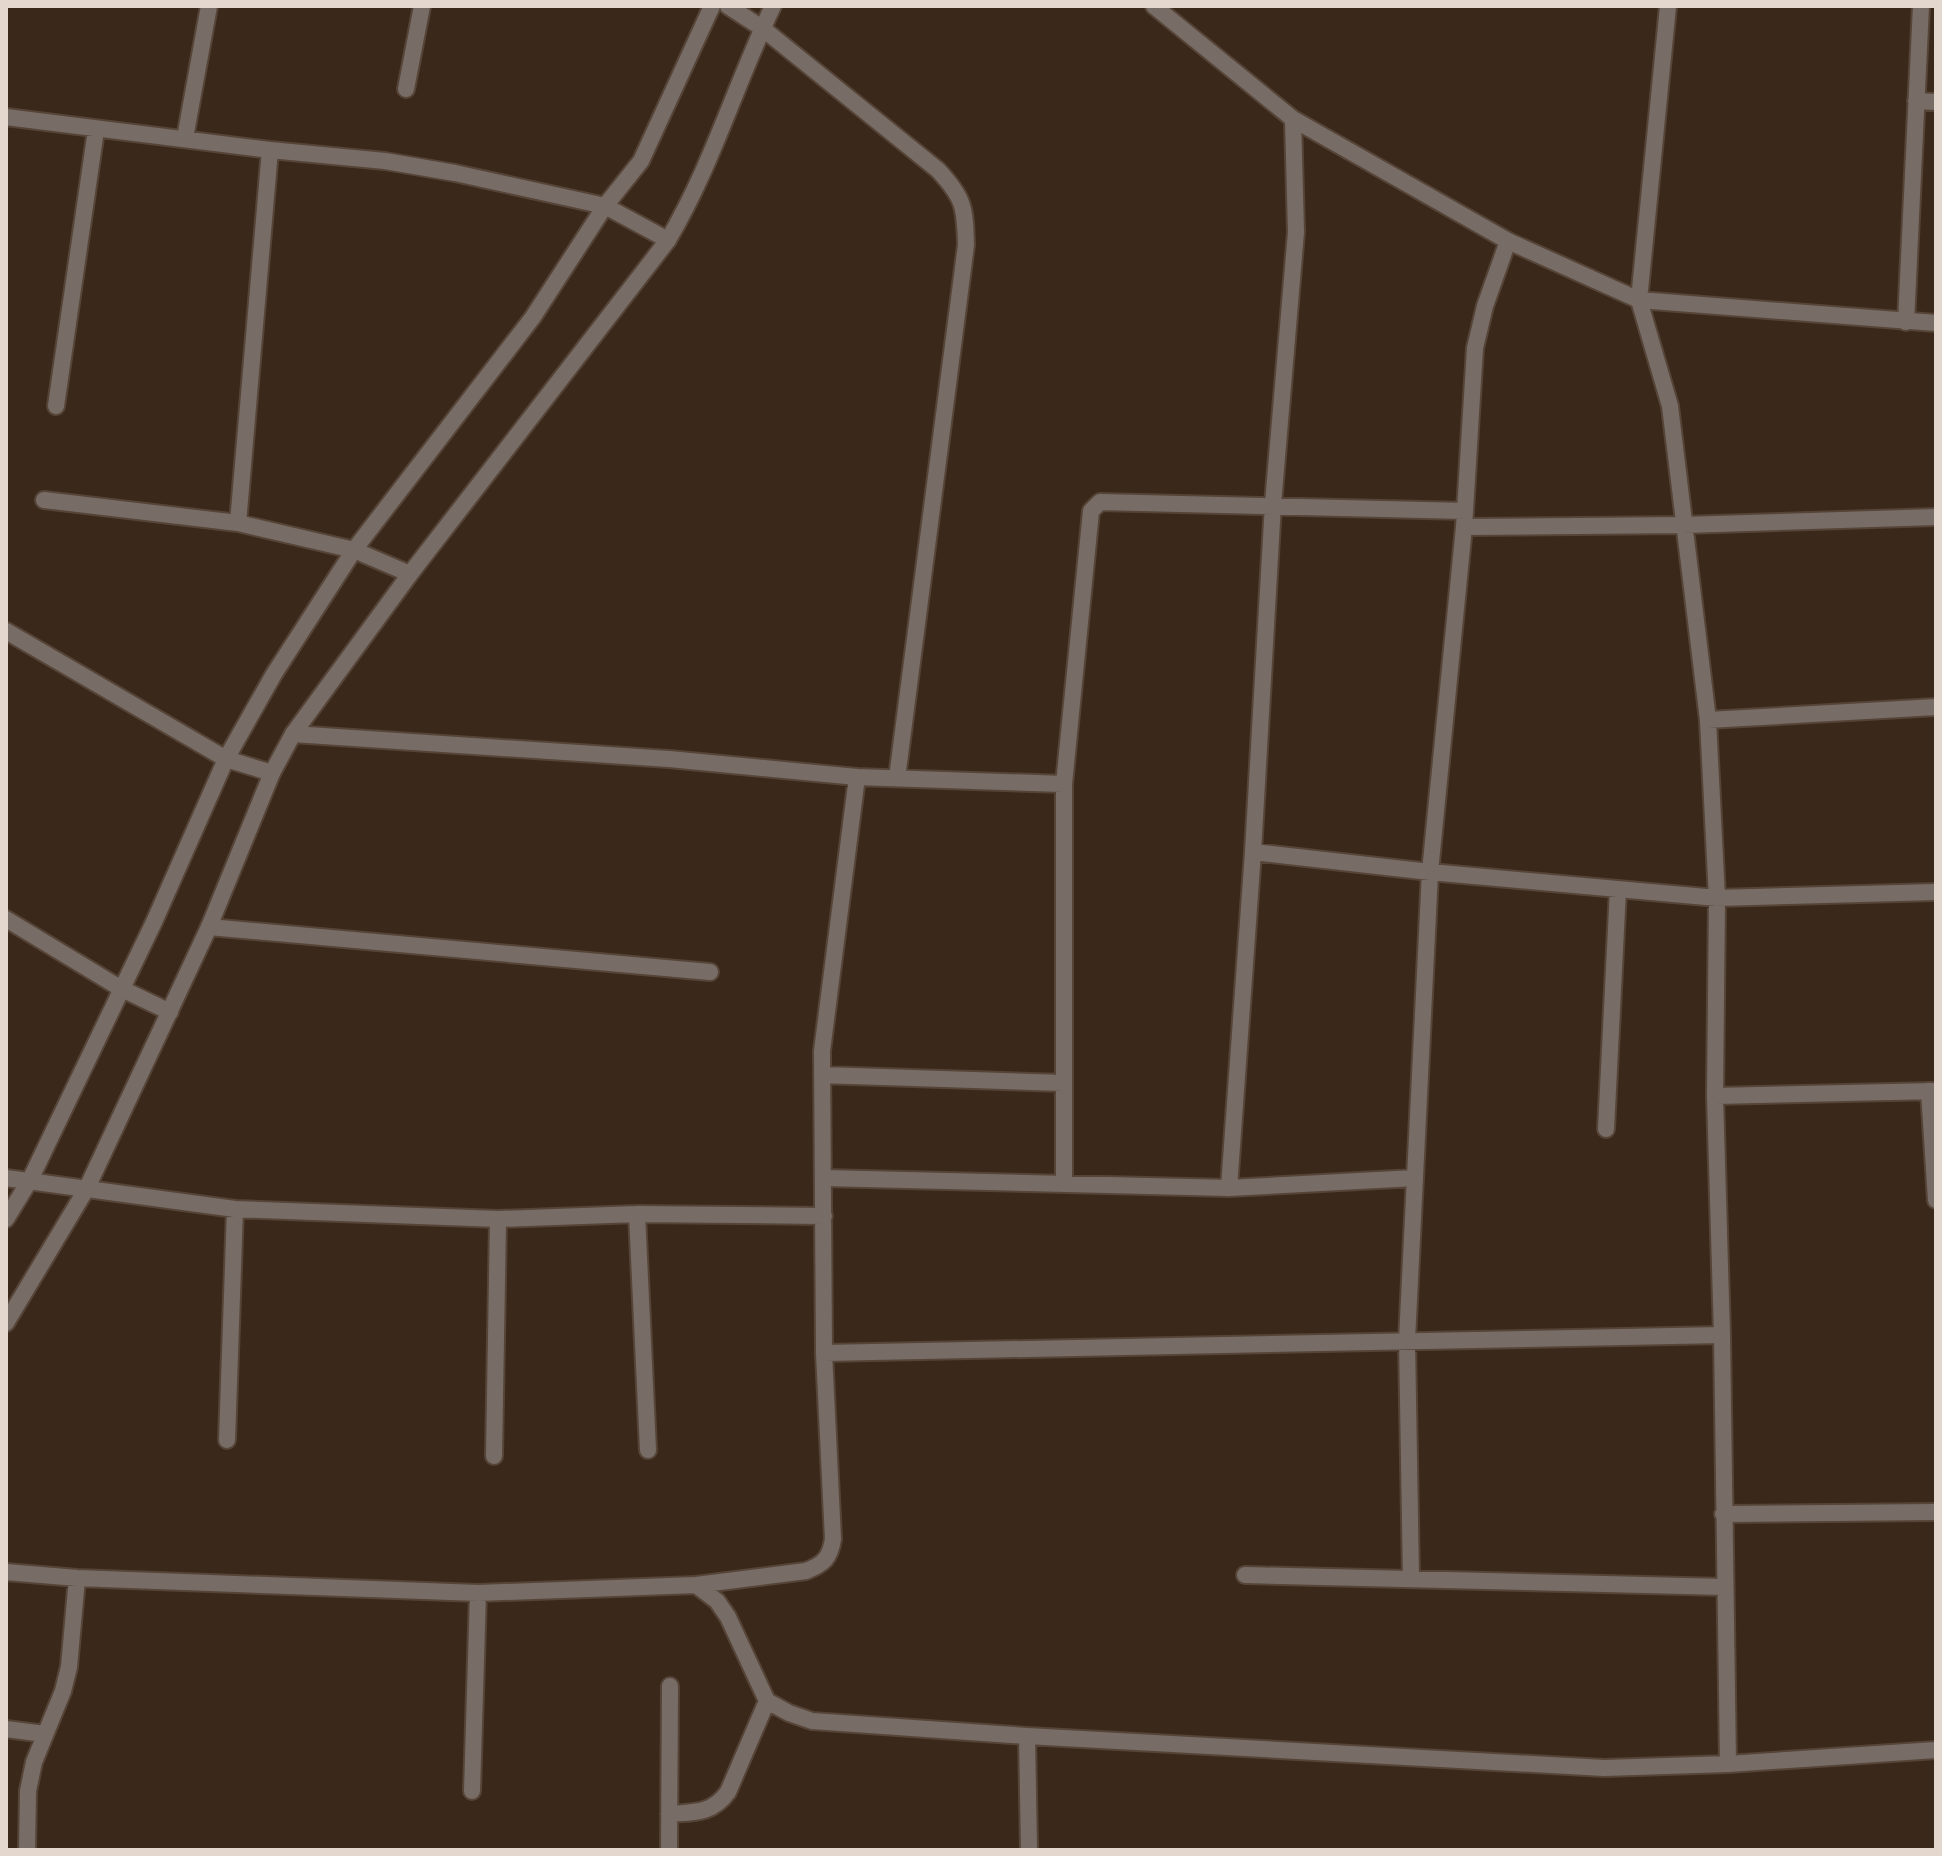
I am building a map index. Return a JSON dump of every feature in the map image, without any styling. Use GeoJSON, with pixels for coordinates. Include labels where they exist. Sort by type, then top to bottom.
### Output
{"type":"FeatureCollection","features":[{"type":"Feature","properties":{"kind":"street"},"geometry":{"type":"LineString","coordinates":[[185,138],[209,6]]}},
{"type":"Feature","properties":{"kind":"street"},"geometry":{"type":"LineString","coordinates":[[406,89],[422,6]]}},
{"type":"Feature","properties":{"kind":"street"},"geometry":{"type":"LineString","coordinates":[[6,1219],[30,1180],[154,922],[226,759],[274,674],[354,550],[533,317],[605,206],[641,161],[712,6]]}},
{"type":"Feature","properties":{"kind":"street"},"geometry":{"type":"LineString","coordinates":[[728,6],[762,28],[938,170],[957,191],[965,218],[966,245],[897,778]]}},
{"type":"Feature","properties":{"kind":"street"},"geometry":{"type":"LineString","coordinates":[[6,1323],[87,1188],[209,927],[272,773],[293,734],[410,574],[668,240],[688,208],[773,6]]}},
{"type":"Feature","properties":{"kind":"street"},"geometry":{"type":"LineString","coordinates":[[1154,6],[1293,119],[1508,241],[1639,300],[1936,323]]}},
{"type":"Feature","properties":{"kind":"street"},"geometry":{"type":"LineString","coordinates":[[1668,6],[1639,300],[1670,406],[1708,720],[1717,898],[1715,1096],[1728,1764]]}},
{"type":"Feature","properties":{"kind":"street"},"geometry":{"type":"LineString","coordinates":[[1906,322],[1921,6]]}},
{"type":"Feature","properties":{"kind":"street"},"geometry":{"type":"LineString","coordinates":[[1916,101],[1936,102]]}},
{"type":"Feature","properties":{"kind":"street"},"geometry":{"type":"LineString","coordinates":[[6,117],[96,130],[385,161],[605,206],[668,240]]}},
{"type":"Feature","properties":{"kind":"street"},"geometry":{"type":"LineString","coordinates":[[1229,1188],[1273,504],[1296,232],[1293,119]]}},
{"type":"Feature","properties":{"kind":"street"},"geometry":{"type":"LineString","coordinates":[[56,406],[96,130]]}},
{"type":"Feature","properties":{"kind":"street"},"geometry":{"type":"LineString","coordinates":[[238,523],[270,150]]}},
{"type":"Feature","properties":{"kind":"street"},"geometry":{"type":"LineString","coordinates":[[1411,1579],[1407,1340],[1430,872],[1464,519],[1475,348],[1485,306],[1508,241]]}},
{"type":"Feature","properties":{"kind":"street"},"geometry":{"type":"LineString","coordinates":[[44,500],[238,523],[354,550],[410,574]]}},
{"type":"Feature","properties":{"kind":"street"},"geometry":{"type":"LineString","coordinates":[[1064,1184],[1064,784],[1091,511],[1100,502],[1273,504],[1464,519],[1683,525],[1936,517]]}},
{"type":"Feature","properties":{"kind":"street"},"geometry":{"type":"LineString","coordinates":[[6,631],[226,759],[272,773]]}},
{"type":"Feature","properties":{"kind":"street"},"geometry":{"type":"LineString","coordinates":[[1708,720],[1936,707]]}},
{"type":"Feature","properties":{"kind":"street"},"geometry":{"type":"LineString","coordinates":[[293,734],[654,758],[857,777],[1064,784]]}},
{"type":"Feature","properties":{"kind":"street"},"geometry":{"type":"LineString","coordinates":[[6,1572],[77,1578],[478,1593],[696,1585],[806,1571],[821,1566],[830,1555],[833,1539],[824,1353],[822,1075],[825,1017],[857,777]]}},
{"type":"Feature","properties":{"kind":"street"},"geometry":{"type":"LineString","coordinates":[[1253,852],[1430,872],[1717,898],[1936,892]]}},
{"type":"Feature","properties":{"kind":"street"},"geometry":{"type":"LineString","coordinates":[[1606,1129],[1618,889]]}},
{"type":"Feature","properties":{"kind":"street"},"geometry":{"type":"LineString","coordinates":[[6,919],[120,988],[170,1012]]}},
{"type":"Feature","properties":{"kind":"street"},"geometry":{"type":"LineString","coordinates":[[209,927],[710,972]]}},
{"type":"Feature","properties":{"kind":"street"},"geometry":{"type":"LineString","coordinates":[[822,1075],[1064,1083]]}},
{"type":"Feature","properties":{"kind":"street"},"geometry":{"type":"LineString","coordinates":[[1715,1096],[1933,1091],[1936,1200]]}},
{"type":"Feature","properties":{"kind":"street"},"geometry":{"type":"LineString","coordinates":[[6,1178],[235,1209],[498,1219],[637,1214],[824,1216]]}},
{"type":"Feature","properties":{"kind":"street"},"geometry":{"type":"LineString","coordinates":[[824,1178],[1229,1188],[1415,1178]]}},
{"type":"Feature","properties":{"kind":"street"},"geometry":{"type":"LineString","coordinates":[[227,1440],[235,1209]]}},
{"type":"Feature","properties":{"kind":"street"},"geometry":{"type":"LineString","coordinates":[[637,1214],[648,1450]]}},
{"type":"Feature","properties":{"kind":"street"},"geometry":{"type":"LineString","coordinates":[[494,1456],[498,1219]]}},
{"type":"Feature","properties":{"kind":"street"},"geometry":{"type":"LineString","coordinates":[[824,1353],[1722,1335]]}},
{"type":"Feature","properties":{"kind":"street"},"geometry":{"type":"LineString","coordinates":[[1723,1514],[1936,1512]]}},
{"type":"Feature","properties":{"kind":"street"},"geometry":{"type":"LineString","coordinates":[[1245,1575],[1725,1587]]}},
{"type":"Feature","properties":{"kind":"street"},"geometry":{"type":"LineString","coordinates":[[27,1850],[28,1791],[34,1762],[63,1691],[69,1667],[77,1578]]}},
{"type":"Feature","properties":{"kind":"street"},"geometry":{"type":"LineString","coordinates":[[696,1585],[717,1601],[728,1617],[767,1701],[812,1721],[1604,1768],[1728,1764],[1936,1750]]}},
{"type":"Feature","properties":{"kind":"street"},"geometry":{"type":"LineString","coordinates":[[472,1791],[478,1593]]}},
{"type":"Feature","properties":{"kind":"street"},"geometry":{"type":"LineString","coordinates":[[669,1850],[670,1686]]}},
{"type":"Feature","properties":{"kind":"street"},"geometry":{"type":"LineString","coordinates":[[669,1814],[707,1811],[719,1804],[728,1792],[767,1701]]}},
{"type":"Feature","properties":{"kind":"street"},"geometry":{"type":"LineString","coordinates":[[6,1729],[45,1734]]}},
{"type":"Feature","properties":{"kind":"street"},"geometry":{"type":"LineString","coordinates":[[1027,1736],[1029,1850]]}}]}
